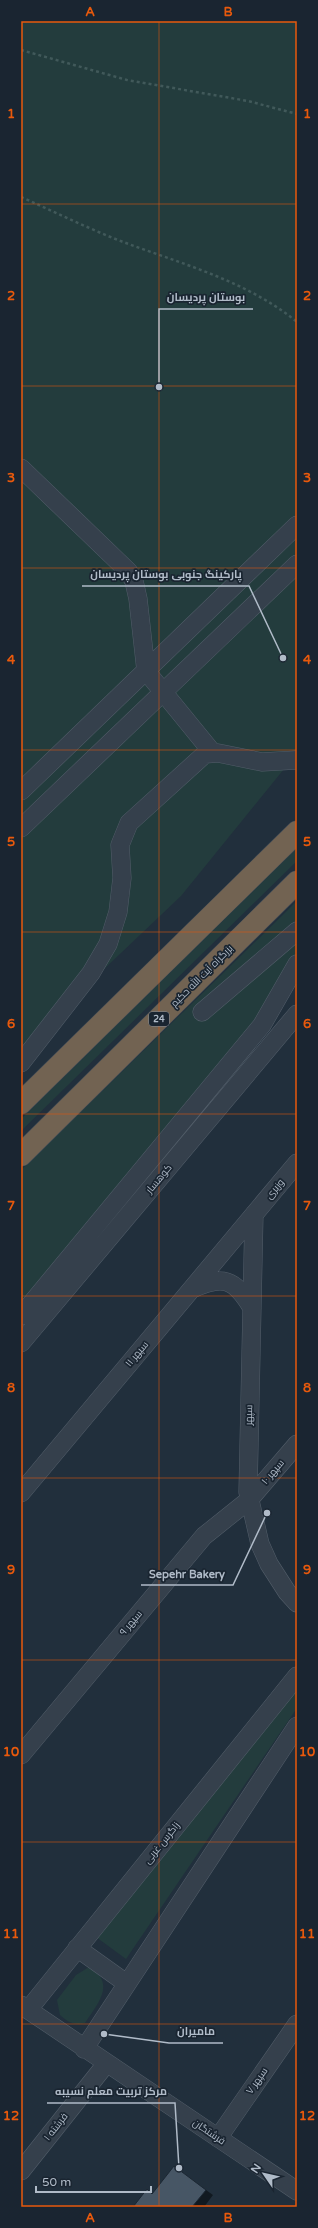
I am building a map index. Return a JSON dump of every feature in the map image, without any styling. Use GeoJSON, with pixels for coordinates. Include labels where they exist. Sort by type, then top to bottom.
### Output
{"type":"FeatureCollection","features":[{"type":"Feature","properties":{"kind":"highway"},"geometry":{"type":"LineString","coordinates":[[21,1103],[297,832]]}},
{"type":"Feature","properties":{"kind":"highway","name":"بزرگراه آیت الله حکیم"},"geometry":{"type":"LineString","coordinates":[[21,1155],[297,882]]}},
{"type":"Feature","properties":{"kind":"street"},"geometry":{"type":"LineString","coordinates":[[21,468],[128,571],[134,581],[146,671],[212,752]]}},
{"type":"Feature","properties":{"kind":"street"},"geometry":{"type":"LineString","coordinates":[[21,792],[297,525]]}},
{"type":"Feature","properties":{"kind":"street"},"geometry":{"type":"LineString","coordinates":[[21,828],[297,564]]}},
{"type":"Feature","properties":{"kind":"street"},"geometry":{"type":"LineString","coordinates":[[21,1063],[91,973],[108,944],[118,912],[122,878],[120,845],[129,823],[198,758],[212,752],[262,762],[297,760]]}},
{"type":"Feature","properties":{"kind":"street"},"geometry":{"type":"LineString","coordinates":[[202,1012],[297,931]]}},
{"type":"Feature","properties":{"kind":"street"},"geometry":{"type":"LineString","coordinates":[[21,1316],[262,1025],[297,964]]}},
{"type":"Feature","properties":{"kind":"street","name":"کوهسار"},"geometry":{"type":"LineString","coordinates":[[21,1343],[297,1014]]}},
{"type":"Feature","properties":{"kind":"street","name":"وزیری"},"geometry":{"type":"LineString","coordinates":[[254,1214],[297,1163]]}},
{"type":"Feature","properties":{"kind":"street","name":"سپهر ۱۱"},"geometry":{"type":"LineString","coordinates":[[21,1493],[254,1214]]}},
{"type":"Feature","properties":{"kind":"street","name":"سپهر"},"geometry":{"type":"LineString","coordinates":[[254,1214],[247,1478],[249,1500],[260,1544],[269,1564],[287,1592],[297,1603]]}},
{"type":"Feature","properties":{"kind":"street"},"geometry":{"type":"LineString","coordinates":[[190,1291],[208,1282],[216,1280],[226,1281],[236,1286],[252,1308]]}},
{"type":"Feature","properties":{"kind":"street","name":"سپهر ۱۰"},"geometry":{"type":"LineString","coordinates":[[249,1500],[297,1444]]}},
{"type":"Feature","properties":{"kind":"street","name":"سپهر ۹"},"geometry":{"type":"LineString","coordinates":[[21,1755],[204,1536],[249,1500]]}},
{"type":"Feature","properties":{"kind":"street","name":"زاگرس غربی"},"geometry":{"type":"LineString","coordinates":[[24,2007],[77,1948],[297,1676]]}},
{"type":"Feature","properties":{"kind":"street"},"geometry":{"type":"LineString","coordinates":[[84,2049],[126,1983],[297,1726]]}},
{"type":"Feature","properties":{"kind":"street"},"geometry":{"type":"LineString","coordinates":[[77,1948],[126,1983]]}},
{"type":"Feature","properties":{"kind":"street","name":"فرشتگان"},"geometry":{"type":"LineString","coordinates":[[24,2007],[106,2064],[297,2191]]}},
{"type":"Feature","properties":{"kind":"street","name":"سپهر ۷"},"geometry":{"type":"LineString","coordinates":[[218,2138],[297,2024]]}},
{"type":"Feature","properties":{"kind":"street","name":"فرشته ۱"},"geometry":{"type":"LineString","coordinates":[[21,2172],[106,2064]]}},
{"type":"Feature","properties":{"kind":"path"},"geometry":{"type":"LineString","coordinates":[[21,50],[127,80],[248,101],[297,114]]}},
{"type":"Feature","properties":{"kind":"path"},"geometry":{"type":"LineString","coordinates":[[21,197],[117,239],[222,279],[265,300],[297,322]]}},
{"type":"Feature","properties":{"kind":"green space"},"geometry":{"type":"Polygon","coordinates":[[[21,21],[297,21],[297,753],[181,896],[21,1048],[21,21]]]}},
{"type":"Feature","properties":{"kind":"green space"},"geometry":{"type":"Polygon","coordinates":[[[297,848],[297,861],[21,1131],[21,1119],[297,848]]]}},
{"type":"Feature","properties":{"kind":"green space"},"geometry":{"type":"Polygon","coordinates":[[[297,901],[297,984],[21,1316],[21,1170],[297,901]]]}},
{"type":"Feature","properties":{"kind":"green space"},"geometry":{"type":"Polygon","coordinates":[[[297,1689],[297,1708],[126,1959],[96,1937],[297,1689]]]}},
{"type":"Feature","properties":{"kind":"green space"},"geometry":{"type":"Polygon","coordinates":[[[89,1967],[97,1973],[102,1980],[102,1993],[100,2000],[85,2023],[74,2024],[60,2015],[57,2000],[76,1975],[89,1967]]]}},
{"type":"Feature","properties":{"kind":"building"},"geometry":{"type":"Polygon","coordinates":[[[174,2166],[206,2190],[192,2207],[133,2207],[147,2189],[152,2194],[174,2166]]]}},
{"type":"Feature","properties":{"kind":"place","name":"بوستان پردیسان"},"geometry":{"type":"Point","coordinates":[159,387]}},
{"type":"Feature","properties":{"kind":"place","name":"پارکینگ جنوبی بوستان پردیسان"},"geometry":{"type":"Point","coordinates":[283,658]}},
{"type":"Feature","properties":{"kind":"place","name":"Sepehr Bakery"},"geometry":{"type":"Point","coordinates":[267,1513]}},
{"type":"Feature","properties":{"kind":"place","name":"مامیران"},"geometry":{"type":"Point","coordinates":[104,2034]}},
{"type":"Feature","properties":{"kind":"place","name":"مرکز تربیت معلم نسیبه"},"geometry":{"type":"Point","coordinates":[179,2168]}}]}
